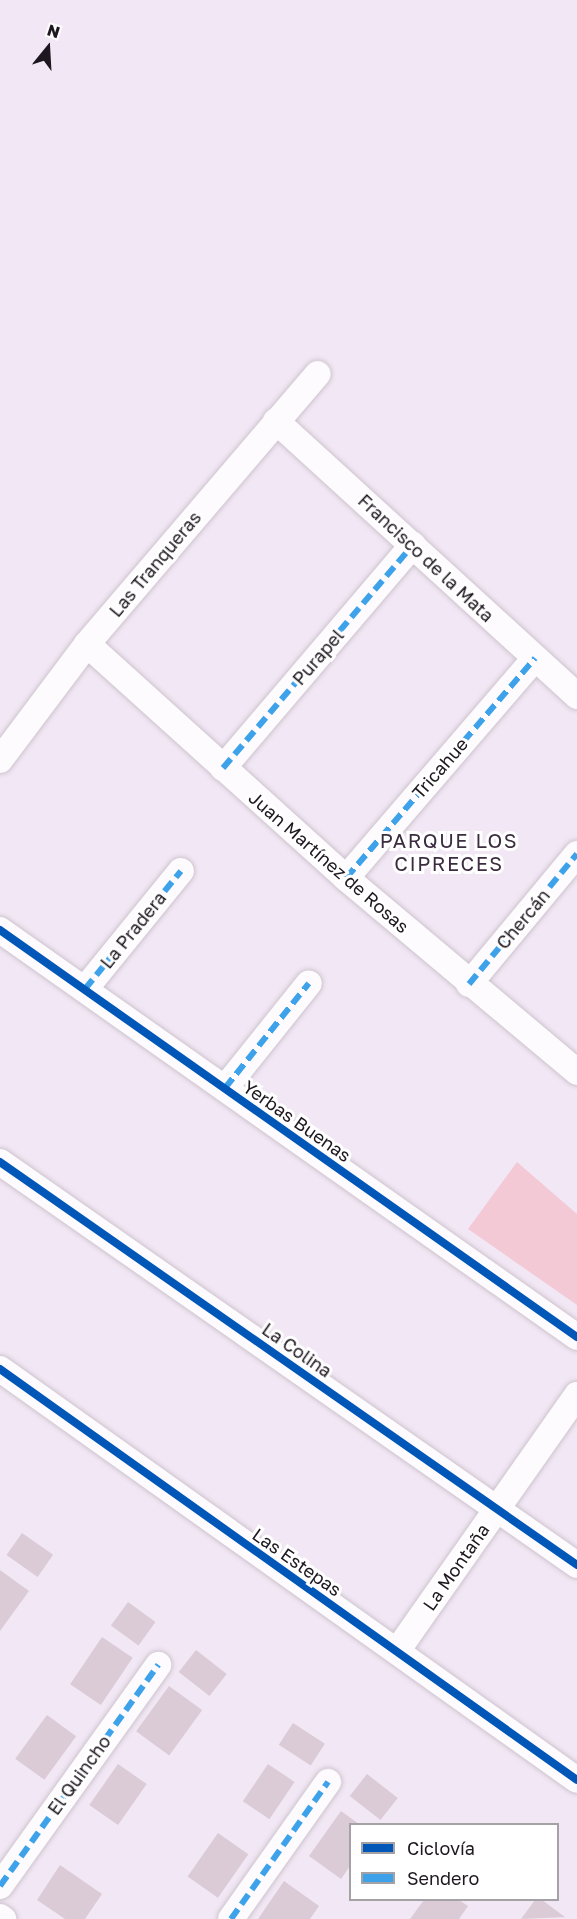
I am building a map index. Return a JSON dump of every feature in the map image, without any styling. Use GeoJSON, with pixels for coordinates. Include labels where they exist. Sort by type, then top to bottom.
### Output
{"type":"FeatureCollection","features":[{"type":"Feature","properties":{"kind":"street","name":"Las Tranqueras"},"geometry":{"type":"LineString","coordinates":[[0,760],[87,644],[318,374]]}},
{"type":"Feature","properties":{"kind":"street","name":"Francisco de la Mata"},"geometry":{"type":"LineString","coordinates":[[276,421],[577,696]]}},
{"type":"Feature","properties":{"kind":"street","name":"Purapel"},"geometry":{"type":"LineString","coordinates":[[223,768],[413,545]]}},
{"type":"Feature","properties":{"kind":"street","name":"Juan Martínez de Rosas"},"geometry":{"type":"LineString","coordinates":[[87,644],[346,878],[469,984],[577,1072]]}},
{"type":"Feature","properties":{"kind":"street","name":"Tricahue"},"geometry":{"type":"LineString","coordinates":[[346,878],[535,658]]}},
{"type":"Feature","properties":{"kind":"street","name":"Chercán"},"geometry":{"type":"LineString","coordinates":[[469,984],[577,854]]}},
{"type":"Feature","properties":{"kind":"street","name":"La Pradera"},"geometry":{"type":"LineString","coordinates":[[85,989],[181,871]]}},
{"type":"Feature","properties":{"kind":"street","name":"Yerbas Buenas"},"geometry":{"type":"LineString","coordinates":[[0,930],[577,1337]]}},
{"type":"Feature","properties":{"kind":"street"},"geometry":{"type":"LineString","coordinates":[[225,1088],[309,983]]}},
{"type":"Feature","properties":{"kind":"street","name":"La Colina"},"geometry":{"type":"LineString","coordinates":[[0,1162],[577,1564]]}},
{"type":"Feature","properties":{"kind":"street","name":"Las Estepas"},"geometry":{"type":"LineString","coordinates":[[0,1369],[577,1780]]}},
{"type":"Feature","properties":{"kind":"street","name":"La Montaña"},"geometry":{"type":"LineString","coordinates":[[397,1651],[577,1395]]}},
{"type":"Feature","properties":{"kind":"street","name":"El Quincho"},"geometry":{"type":"LineString","coordinates":[[0,1886],[158,1665]]}},
{"type":"Feature","properties":{"kind":"street"},"geometry":{"type":"LineString","coordinates":[[231,1919],[328,1782]]}},
{"type":"Feature","properties":{"kind":"shaded area"},"geometry":{"type":"Polygon","coordinates":[[[517,1162],[577,1214],[577,1305],[468,1229],[517,1162]]]}},
{"type":"Feature","properties":{"kind":"building"},"geometry":{"type":"Polygon","coordinates":[[[22,1533],[53,1555],[38,1577],[7,1555],[22,1533]]]}},
{"type":"Feature","properties":{"kind":"building"},"geometry":{"type":"Polygon","coordinates":[[[0,1570],[29,1591],[0,1631],[0,1570]]]}},
{"type":"Feature","properties":{"kind":"building"},"geometry":{"type":"Polygon","coordinates":[[[128,1602],[156,1622],[138,1645],[111,1625],[128,1602]]]}},
{"type":"Feature","properties":{"kind":"building"},"geometry":{"type":"Polygon","coordinates":[[[102,1637],[133,1658],[101,1705],[70,1684],[102,1637]]]}},
{"type":"Feature","properties":{"kind":"building"},"geometry":{"type":"Polygon","coordinates":[[[196,1650],[227,1674],[209,1696],[179,1672],[196,1650]]]}},
{"type":"Feature","properties":{"kind":"building"},"geometry":{"type":"Polygon","coordinates":[[[169,1686],[202,1710],[169,1755],[136,1731],[169,1686]]]}},
{"type":"Feature","properties":{"kind":"building"},"geometry":{"type":"Polygon","coordinates":[[[47,1715],[76,1736],[44,1780],[15,1759],[47,1715]]]}},
{"type":"Feature","properties":{"kind":"building"},"geometry":{"type":"Polygon","coordinates":[[[293,1723],[325,1744],[311,1766],[279,1745],[293,1723]]]}},
{"type":"Feature","properties":{"kind":"building"},"geometry":{"type":"Polygon","coordinates":[[[118,1764],[147,1784],[118,1825],[89,1805],[118,1764]]]}},
{"type":"Feature","properties":{"kind":"building"},"geometry":{"type":"Polygon","coordinates":[[[268,1764],[295,1782],[269,1819],[243,1801],[268,1764]]]}},
{"type":"Feature","properties":{"kind":"building"},"geometry":{"type":"Polygon","coordinates":[[[367,1774],[398,1798],[380,1820],[350,1796],[367,1774]]]}},
{"type":"Feature","properties":{"kind":"building"},"geometry":{"type":"Polygon","coordinates":[[[341,1811],[358,1823],[349,1823],[349,1867],[341,1879],[309,1856],[341,1811]]]}},
{"type":"Feature","properties":{"kind":"building"},"geometry":{"type":"Polygon","coordinates":[[[218,1833],[248,1854],[218,1898],[188,1876],[218,1833]]]}},
{"type":"Feature","properties":{"kind":"building"},"geometry":{"type":"Polygon","coordinates":[[[60,1865],[102,1894],[85,1919],[65,1919],[37,1900],[60,1865]]]}},
{"type":"Feature","properties":{"kind":"building"},"geometry":{"type":"Polygon","coordinates":[[[284,1881],[319,1906],[310,1919],[258,1919],[284,1881]]]}},
{"type":"Feature","properties":{"kind":"building"},"geometry":{"type":"Polygon","coordinates":[[[423,1901],[460,1901],[468,1906],[459,1919],[410,1919],[423,1901]]]}},
{"type":"Feature","properties":{"kind":"building"},"geometry":{"type":"Polygon","coordinates":[[[534,1901],[543,1901],[565,1917],[521,1919],[534,1901]]]}},
{"type":"Feature","properties":{"kind":"marked path"},"geometry":{"type":"LineString","coordinates":[[223,768],[413,545]]}},
{"type":"Feature","properties":{"kind":"marked path"},"geometry":{"type":"LineString","coordinates":[[346,878],[535,658]]}},
{"type":"Feature","properties":{"kind":"marked path"},"geometry":{"type":"LineString","coordinates":[[469,984],[577,854]]}},
{"type":"Feature","properties":{"kind":"marked path"},"geometry":{"type":"LineString","coordinates":[[85,989],[181,871]]}},
{"type":"Feature","properties":{"kind":"marked path"},"geometry":{"type":"LineString","coordinates":[[225,1088],[309,983]]}},
{"type":"Feature","properties":{"kind":"marked path"},"geometry":{"type":"LineString","coordinates":[[0,1886],[158,1665]]}},
{"type":"Feature","properties":{"kind":"marked path"},"geometry":{"type":"LineString","coordinates":[[231,1919],[328,1782]]}},
{"type":"Feature","properties":{"kind":"cycle path"},"geometry":{"type":"LineString","coordinates":[[0,930],[577,1337]]}},
{"type":"Feature","properties":{"kind":"cycle path"},"geometry":{"type":"LineString","coordinates":[[0,1162],[577,1565]]}},
{"type":"Feature","properties":{"kind":"cycle path"},"geometry":{"type":"LineString","coordinates":[[0,1369],[577,1780]]}},
{"type":"Feature","properties":{"kind":"district","name":"PARQUE LOS CIPRECES"},"geometry":{"type":"Point","coordinates":[449,852]}}]}
